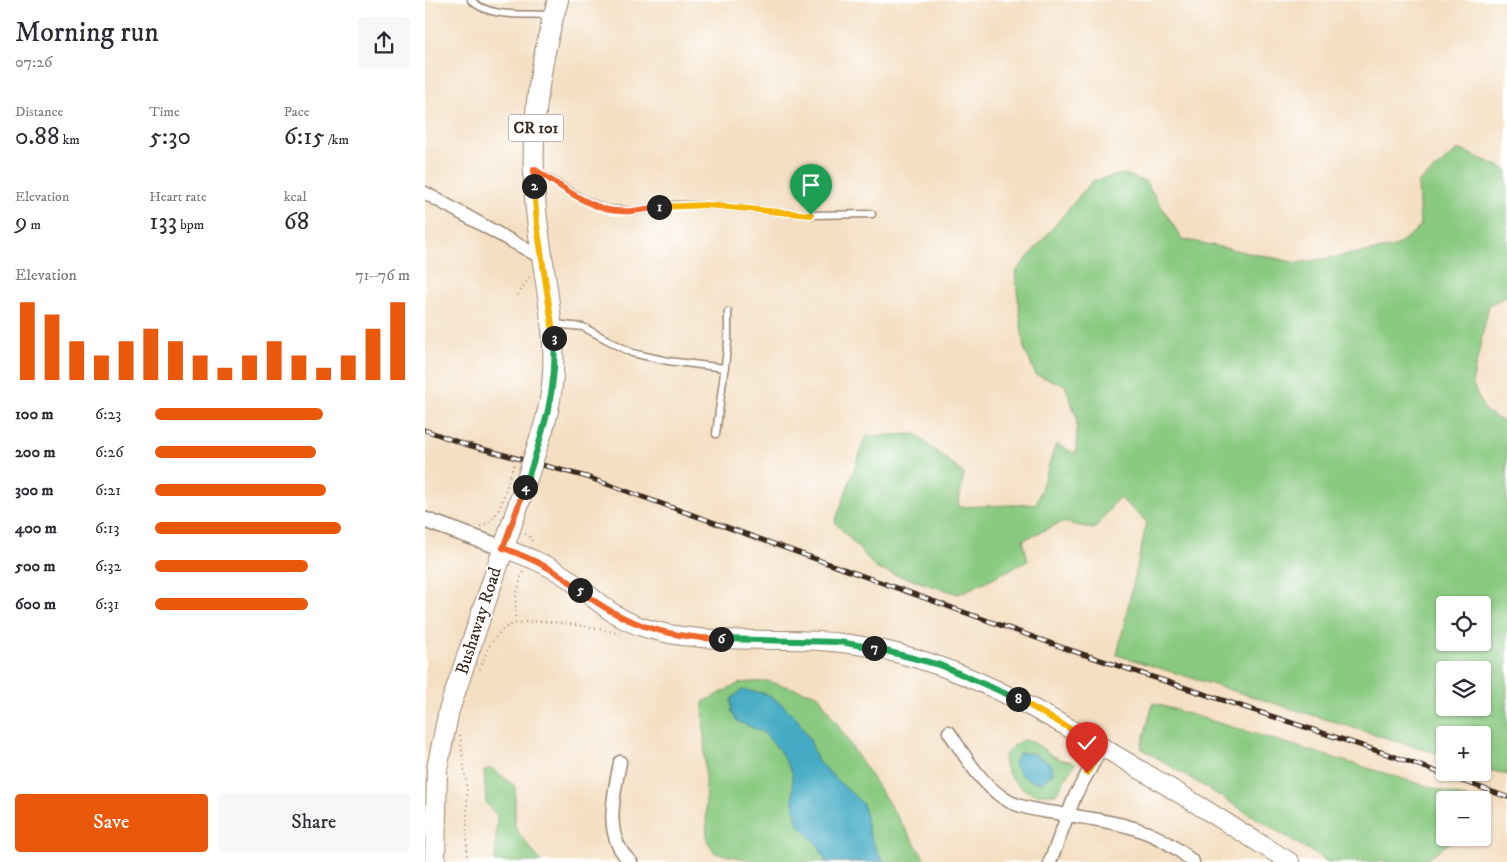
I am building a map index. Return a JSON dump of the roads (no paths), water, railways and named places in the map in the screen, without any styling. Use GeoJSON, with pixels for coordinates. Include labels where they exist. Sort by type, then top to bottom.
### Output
{"type":"FeatureCollection","features":[{"type":"Feature","properties":{"kind":"main road","name":"Bushaway Road"},"geometry":{"type":"LineString","coordinates":[[435,862],[436,791],[441,745],[449,710],[503,548],[518,480],[540,438],[546,422],[555,368],[552,324],[542,258],[534,169],[540,76],[556,8]]}},
{"type":"Feature","properties":{"kind":"main road"},"geometry":{"type":"LineString","coordinates":[[503,548],[526,557],[567,578],[591,599],[621,618],[639,626],[672,635],[717,639],[840,642],[895,652],[940,665],[1023,702],[1102,747],[1290,862]]}},
{"type":"Feature","properties":{"kind":"street"},"geometry":{"type":"LineString","coordinates":[[425,193],[542,258]]}},
{"type":"Feature","properties":{"kind":"street"},"geometry":{"type":"LineString","coordinates":[[425,520],[503,548]]}},
{"type":"Feature","properties":{"kind":"street"},"geometry":{"type":"LineString","coordinates":[[949,732],[983,781],[1006,800],[1034,810],[1143,830],[1175,846],[1193,862]]}},
{"type":"Feature","properties":{"kind":"street"},"geometry":{"type":"LineString","coordinates":[[1050,862],[1075,796],[1102,747]]}},
{"type":"Feature","properties":{"kind":"street"},"geometry":{"type":"LineString","coordinates":[[620,762],[611,809],[615,837],[626,858],[631,862]]}},
{"type":"Feature","properties":{"kind":"lane"},"geometry":{"type":"LineString","coordinates":[[471,0],[478,7],[489,11],[556,8]]}},
{"type":"Feature","properties":{"kind":"lane"},"geometry":{"type":"LineString","coordinates":[[534,169],[584,200],[606,209],[634,211],[675,205],[707,205],[811,215],[872,214]]}},
{"type":"Feature","properties":{"kind":"lane"},"geometry":{"type":"LineString","coordinates":[[716,434],[725,368],[729,325],[728,312]]}},
{"type":"Feature","properties":{"kind":"lane"},"geometry":{"type":"LineString","coordinates":[[552,324],[583,326],[632,353],[668,362],[725,368]]}},
{"type":"Feature","properties":{"kind":"water"},"geometry":{"type":"Polygon","coordinates":[[[742,690],[764,693],[782,704],[797,719],[810,740],[818,762],[863,804],[869,833],[880,857],[885,862],[826,862],[818,845],[798,824],[793,803],[792,772],[779,750],[764,733],[737,721],[732,713],[731,699],[742,690]]]}},
{"type":"Feature","properties":{"kind":"water"},"geometry":{"type":"Polygon","coordinates":[[[1019,753],[1031,753],[1050,763],[1053,773],[1041,783],[1021,775],[1014,763],[1019,753]]]}},
{"type":"Feature","properties":{"kind":"railway"},"geometry":{"type":"LineString","coordinates":[[425,430],[464,444],[587,477],[1064,648],[1393,756],[1507,797]]}}]}
